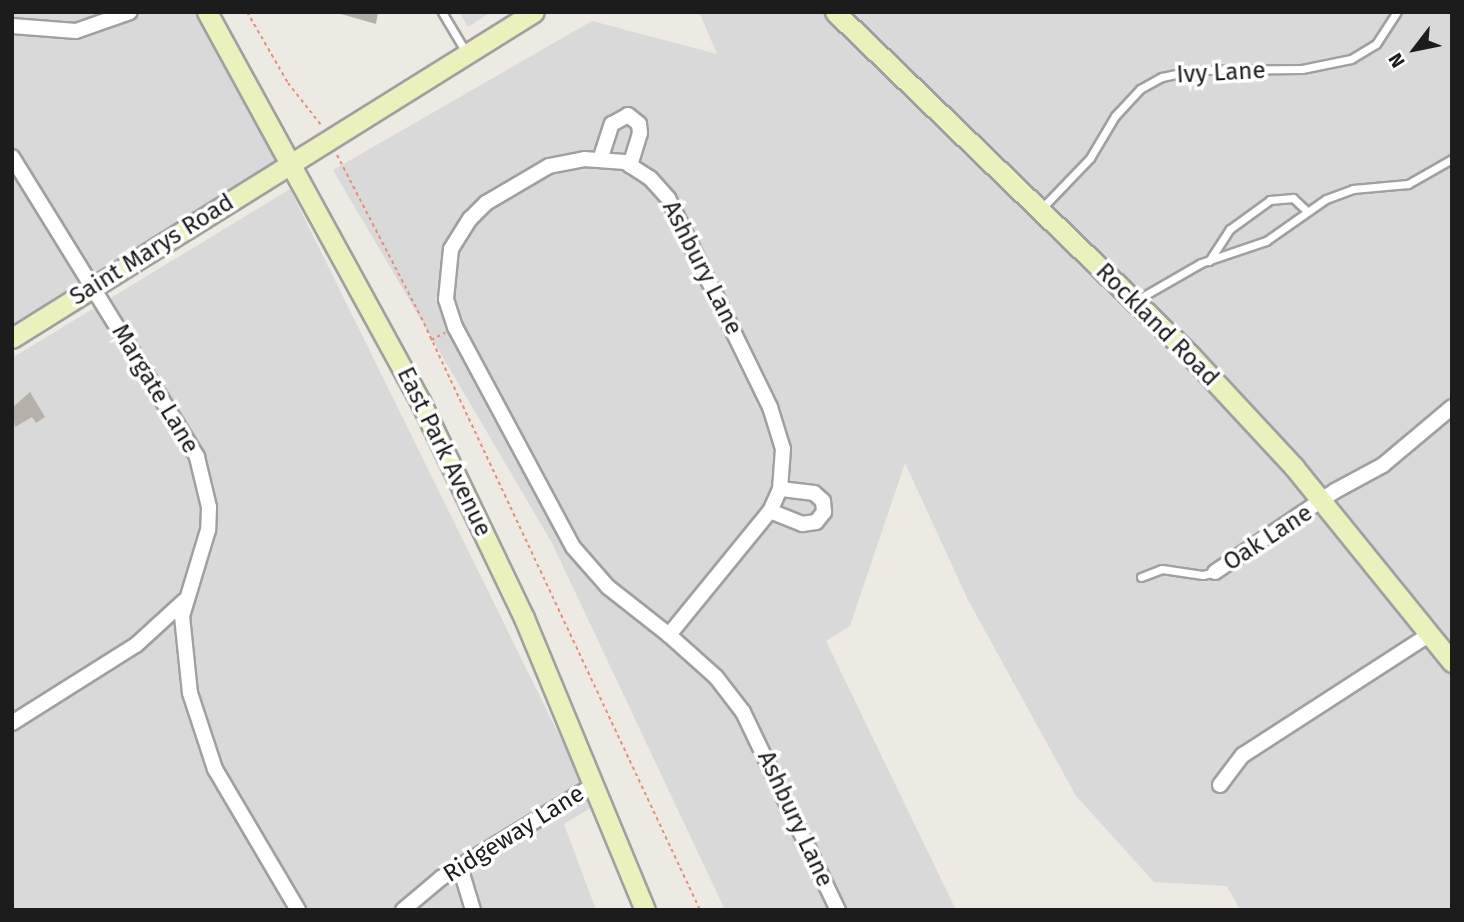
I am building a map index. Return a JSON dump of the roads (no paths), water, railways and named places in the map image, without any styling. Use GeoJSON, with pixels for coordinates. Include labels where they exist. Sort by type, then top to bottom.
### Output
{"type":"FeatureCollection","features":[{"type":"Feature","properties":{"kind":"main road","name":"East Park Avenue"},"geometry":{"type":"LineString","coordinates":[[207,12],[292,162],[421,403],[524,618],[645,910]]}},
{"type":"Feature","properties":{"kind":"main road","name":"Saint Marys Road"},"geometry":{"type":"LineString","coordinates":[[12,338],[534,12]]}},
{"type":"Feature","properties":{"kind":"main road","name":"Rockland Road"},"geometry":{"type":"LineString","coordinates":[[836,13],[1134,301],[1294,467],[1452,662]]}},
{"type":"Feature","properties":{"kind":"street"},"geometry":{"type":"LineString","coordinates":[[12,26],[76,31],[131,12]]}},
{"type":"Feature","properties":{"kind":"street"},"geometry":{"type":"LineString","coordinates":[[600,160],[612,124],[628,115],[639,124],[640,133],[630,165]]}},
{"type":"Feature","properties":{"kind":"street","name":"Margate Lane"},"geometry":{"type":"LineString","coordinates":[[12,157],[197,457],[209,508],[208,530],[182,616],[185,659],[202,740],[298,910]]}},
{"type":"Feature","properties":{"kind":"street","name":"Ashbury Lane"},"geometry":{"type":"LineString","coordinates":[[669,635],[770,511],[780,489],[783,449],[770,407],[683,221],[650,178],[630,165],[600,160],[549,166],[486,203],[470,219],[452,249],[446,299],[455,327],[573,547],[608,587],[669,635],[716,677],[743,712],[838,910]]}},
{"type":"Feature","properties":{"kind":"street","name":"Oak Lane"},"geometry":{"type":"LineString","coordinates":[[1215,572],[1322,504],[1335,491],[1383,465],[1452,407]]}},
{"type":"Feature","properties":{"kind":"street"},"geometry":{"type":"LineString","coordinates":[[770,511],[802,524],[816,522],[824,512],[823,501],[814,493],[780,489]]}},
{"type":"Feature","properties":{"kind":"street"},"geometry":{"type":"LineString","coordinates":[[12,723],[136,645],[187,598]]}},
{"type":"Feature","properties":{"kind":"street"},"geometry":{"type":"LineString","coordinates":[[1220,785],[1242,755],[1430,634]]}},
{"type":"Feature","properties":{"kind":"street","name":"Ridgeway Lane"},"geometry":{"type":"LineString","coordinates":[[403,910],[460,867],[594,785]]}},
{"type":"Feature","properties":{"kind":"street"},"geometry":{"type":"LineString","coordinates":[[460,867],[473,910]]}},
{"type":"Feature","properties":{"kind":"lane"},"geometry":{"type":"LineString","coordinates":[[442,12],[467,54]]}},
{"type":"Feature","properties":{"kind":"lane","name":"Ivy Lane"},"geometry":{"type":"LineString","coordinates":[[1040,210],[1090,158],[1115,116],[1140,89],[1162,77],[1195,70],[1302,69],[1351,59],[1376,44],[1397,12]]}},
{"type":"Feature","properties":{"kind":"lane"},"geometry":{"type":"LineString","coordinates":[[1134,301],[1208,261],[1266,241],[1307,211],[1353,190],[1408,184],[1452,159]]}},
{"type":"Feature","properties":{"kind":"lane"},"geometry":{"type":"LineString","coordinates":[[1208,261],[1222,238],[1263,204],[1288,198],[1307,211]]}},
{"type":"Feature","properties":{"kind":"lane"},"geometry":{"type":"LineString","coordinates":[[1142,577],[1162,569],[1203,575],[1215,572]]}}]}
